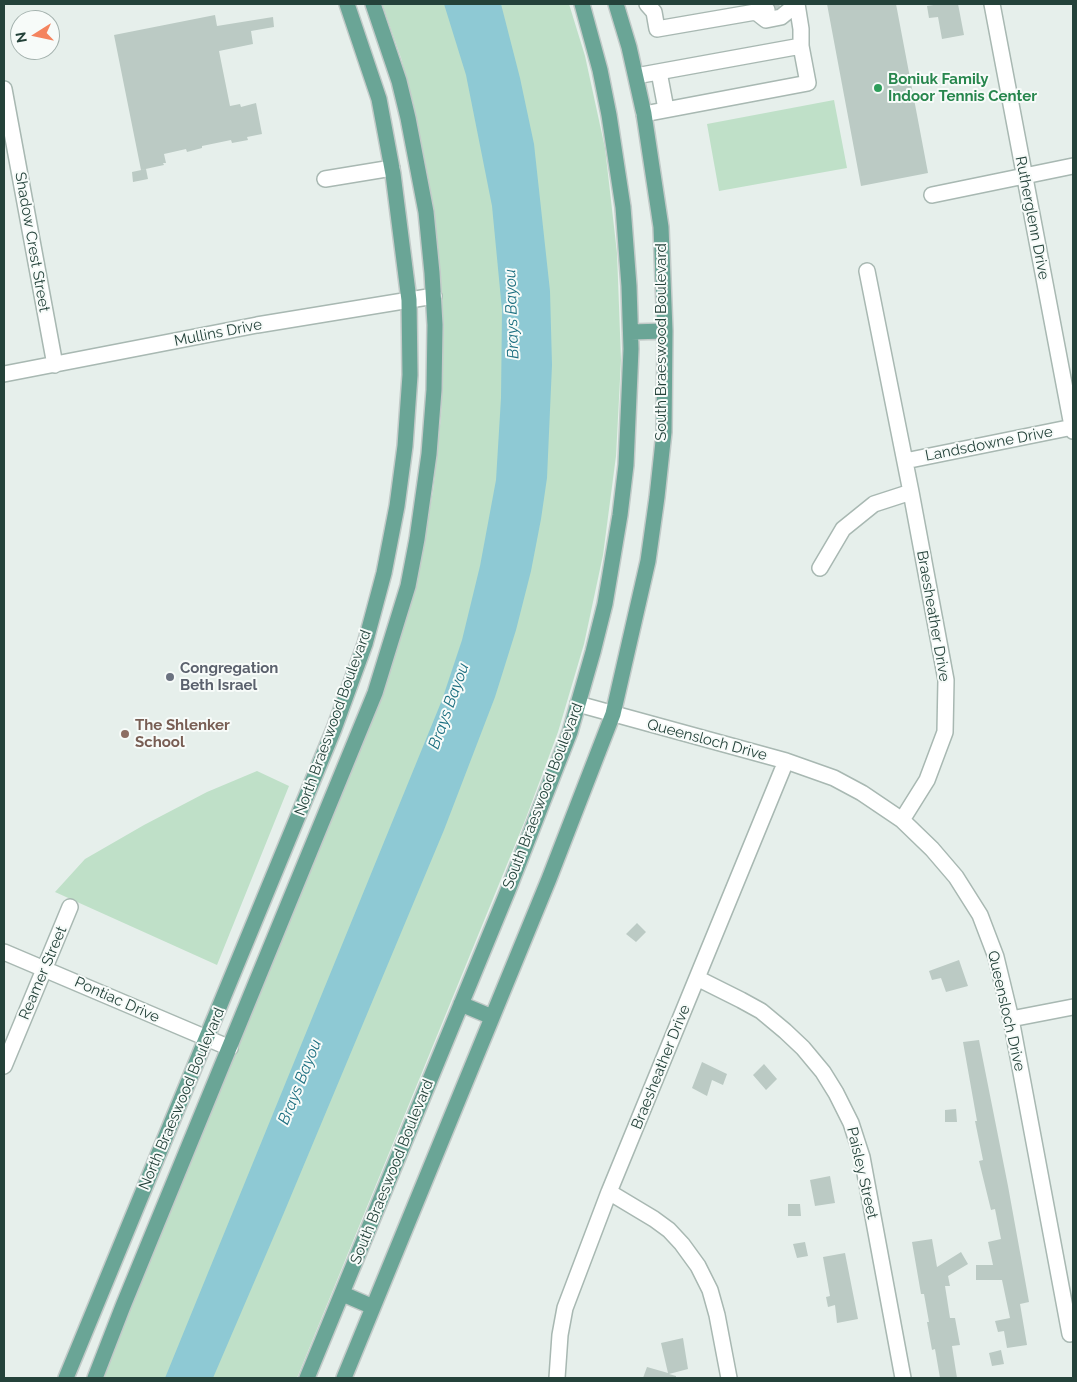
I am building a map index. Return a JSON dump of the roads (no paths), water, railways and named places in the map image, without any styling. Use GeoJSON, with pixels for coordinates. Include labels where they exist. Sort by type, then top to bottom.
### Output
{"type":"FeatureCollection","features":[{"type":"Feature","properties":{"kind":"main road","name":"South Braeswood Boulevard"},"geometry":{"type":"LineString","coordinates":[[307,1378],[461,1004],[570,732],[605,604],[620,515],[626,465],[631,332],[624,207],[600,70],[582,4]]}},
{"type":"Feature","properties":{"kind":"main road","name":"South Braeswood Boulevard"},"geometry":{"type":"LineString","coordinates":[[344,1378],[549,879],[613,714],[648,561],[664,432],[661,227],[644,114],[636,76],[616,4]]}},
{"type":"Feature","properties":{"kind":"main road"},"geometry":{"type":"LineString","coordinates":[[350,10],[374,6]]}},
{"type":"Feature","properties":{"kind":"main road","name":"North Braeswood Boulevard"},"geometry":{"type":"LineString","coordinates":[[95,1378],[375,693],[408,586],[417,539],[429,454],[434,390],[434,296],[426,212],[414,144],[399,81],[374,6]]}},
{"type":"Feature","properties":{"kind":"main road","name":"North Braeswood Boulevard"},"geometry":{"type":"LineString","coordinates":[[66,1378],[334,729],[365,644],[384,573],[397,506],[405,446],[409,384],[409,300],[392,168],[379,99],[350,10]]}},
{"type":"Feature","properties":{"kind":"main road"},"geometry":{"type":"LineString","coordinates":[[388,150],[414,144]]}},
{"type":"Feature","properties":{"kind":"main road"},"geometry":{"type":"LineString","coordinates":[[631,332],[664,331]]}},
{"type":"Feature","properties":{"kind":"main road"},"geometry":{"type":"LineString","coordinates":[[318,768],[341,778]]}},
{"type":"Feature","properties":{"kind":"main road"},"geometry":{"type":"LineString","coordinates":[[461,1004],[492,1017]]}},
{"type":"Feature","properties":{"kind":"main road"},"geometry":{"type":"LineString","coordinates":[[342,1294],[373,1307]]}},
{"type":"Feature","properties":{"kind":"main road"},"geometry":{"type":"LineString","coordinates":[[100,1296],[123,1306]]}},
{"type":"Feature","properties":{"kind":"street"},"geometry":{"type":"LineString","coordinates":[[647,4],[654,12],[657,29],[797,4]]}},
{"type":"Feature","properties":{"kind":"street"},"geometry":{"type":"LineString","coordinates":[[767,10],[766,20],[781,17],[797,4]]}},
{"type":"Feature","properties":{"kind":"street"},"geometry":{"type":"LineString","coordinates":[[644,114],[808,83],[797,4]]}},
{"type":"Feature","properties":{"kind":"street","name":"Rutherglenn Drive"},"geometry":{"type":"LineString","coordinates":[[992,4],[1073,429]]}},
{"type":"Feature","properties":{"kind":"street"},"geometry":{"type":"LineString","coordinates":[[636,76],[802,46]]}},
{"type":"Feature","properties":{"kind":"street"},"geometry":{"type":"LineString","coordinates":[[660,72],[666,109]]}},
{"type":"Feature","properties":{"kind":"street","name":"Shadow Crest Street"},"geometry":{"type":"LineString","coordinates":[[4,89],[54,364]]}},
{"type":"Feature","properties":{"kind":"street"},"geometry":{"type":"LineString","coordinates":[[932,195],[1073,166]]}},
{"type":"Feature","properties":{"kind":"street"},"geometry":{"type":"LineString","coordinates":[[325,179],[392,168]]}},
{"type":"Feature","properties":{"kind":"street","name":"Braesheather Drive"},"geometry":{"type":"LineString","coordinates":[[867,271],[946,680],[944,732],[927,780],[902,820]]}},
{"type":"Feature","properties":{"kind":"street","name":"Mullins Drive"},"geometry":{"type":"LineString","coordinates":[[4,374],[257,325],[434,296]]}},
{"type":"Feature","properties":{"kind":"street","name":"Landsdowne Drive"},"geometry":{"type":"LineString","coordinates":[[905,461],[1073,429]]}},
{"type":"Feature","properties":{"kind":"street"},"geometry":{"type":"LineString","coordinates":[[820,568],[843,529],[874,504],[911,492]]}},
{"type":"Feature","properties":{"kind":"street","name":"Queensloch Drive"},"geometry":{"type":"LineString","coordinates":[[578,704],[786,761],[834,778],[862,793],[902,820],[932,849],[956,877],[980,915],[996,958],[1011,1019],[1070,1334]]}},
{"type":"Feature","properties":{"kind":"street","name":"Braesheather Drive"},"geometry":{"type":"LineString","coordinates":[[557,1378],[560,1335],[565,1308],[609,1192],[786,761]]}},
{"type":"Feature","properties":{"kind":"street","name":"Reamer Street"},"geometry":{"type":"LineString","coordinates":[[4,1066],[70,907]]}},
{"type":"Feature","properties":{"kind":"street","name":"Pontiac Drive"},"geometry":{"type":"LineString","coordinates":[[4,952],[230,1048]]}},
{"type":"Feature","properties":{"kind":"street","name":"Paisley Street"},"geometry":{"type":"LineString","coordinates":[[697,978],[741,1000],[786,1031],[823,1072],[836,1093],[851,1123],[862,1157],[903,1378]]}},
{"type":"Feature","properties":{"kind":"street"},"geometry":{"type":"LineString","coordinates":[[1011,1019],[1073,1007]]}},
{"type":"Feature","properties":{"kind":"street"},"geometry":{"type":"LineString","coordinates":[[609,1192],[669,1230],[698,1266],[710,1290],[718,1315],[730,1378]]}},
{"type":"Feature","properties":{"kind":"water","name":"Brays Bayou"},"geometry":{"type":"Polygon","coordinates":[[[444,4],[501,4],[520,78],[534,144],[550,291],[552,365],[547,478],[531,571],[516,630],[495,697],[444,830],[213,1378],[165,1378],[442,700],[462,640],[480,566],[496,480],[501,398],[502,310],[492,206],[466,75],[444,4]]]}},
{"type":"Feature","properties":{"kind":"tunnel"},"geometry":{"type":"LineString","coordinates":[[767,10],[780,7]]}},
{"type":"Feature","properties":{"kind":"place","name":"Boniuk Family Indoor Tennis Center"},"geometry":{"type":"Point","coordinates":[878,88]}},
{"type":"Feature","properties":{"kind":"place","name":"Congregation Beth Israel"},"geometry":{"type":"Point","coordinates":[170,677]}},
{"type":"Feature","properties":{"kind":"place","name":"The Shlenker School"},"geometry":{"type":"Point","coordinates":[125,734]}}]}
